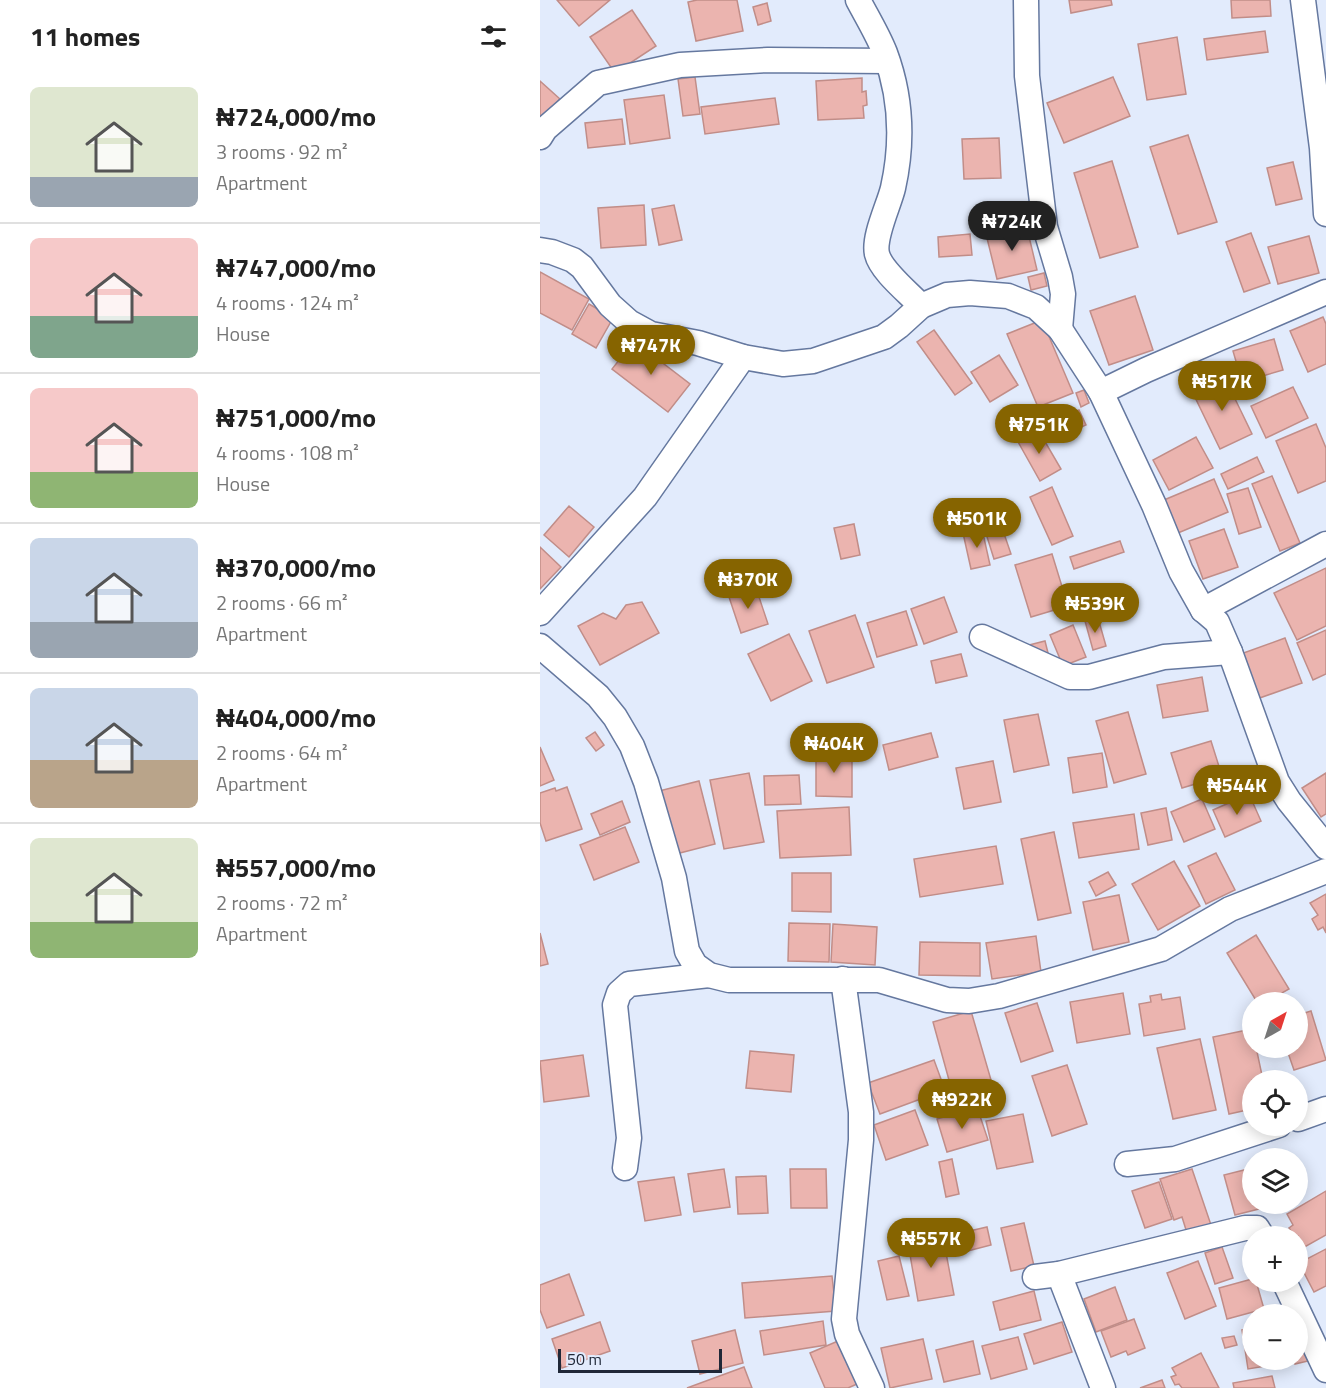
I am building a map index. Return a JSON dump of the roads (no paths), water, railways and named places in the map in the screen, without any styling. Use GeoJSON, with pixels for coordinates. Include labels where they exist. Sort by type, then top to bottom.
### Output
{"type":"FeatureCollection","features":[{"type":"Feature","properties":{"kind":"street"},"geometry":{"type":"LineString","coordinates":[[858,0],[887,61],[895,87],[899,118],[898,166],[878,239],[877,254],[886,270],[921,306]]}},
{"type":"Feature","properties":{"kind":"street"},"geometry":{"type":"LineString","coordinates":[[1026,0],[1028,76],[1045,227],[1063,294],[1060,329]]}},
{"type":"Feature","properties":{"kind":"street"},"geometry":{"type":"LineString","coordinates":[[1303,0],[1322,148],[1326,214]]}},
{"type":"Feature","properties":{"kind":"street"},"geometry":{"type":"LineString","coordinates":[[540,137],[545,129],[598,83],[610,80],[691,65],[768,60],[887,61]]}},
{"type":"Feature","properties":{"kind":"street"},"geometry":{"type":"LineString","coordinates":[[540,250],[573,260],[582,267],[610,305],[629,321],[651,334],[698,343],[743,357],[783,364],[813,361],[884,337],[921,306],[947,295],[970,293],[1008,296],[1036,307],[1060,329],[1101,392],[1154,506],[1181,571],[1203,610],[1217,621],[1277,782],[1289,801],[1326,847]]}},
{"type":"Feature","properties":{"kind":"street"},"geometry":{"type":"LineString","coordinates":[[1101,392],[1146,370],[1326,292]]}},
{"type":"Feature","properties":{"kind":"street"},"geometry":{"type":"LineString","coordinates":[[540,614],[645,497],[743,357]]}},
{"type":"Feature","properties":{"kind":"street"},"geometry":{"type":"LineString","coordinates":[[1203,610],[1326,544]]}},
{"type":"Feature","properties":{"kind":"street"},"geometry":{"type":"LineString","coordinates":[[982,637],[1070,677],[1089,677],[1164,657],[1230,652]]}},
{"type":"Feature","properties":{"kind":"street"},"geometry":{"type":"LineString","coordinates":[[540,646],[598,696],[615,717],[632,746],[646,782],[674,878],[687,951],[695,965],[709,975]]}},
{"type":"Feature","properties":{"kind":"street"},"geometry":{"type":"LineString","coordinates":[[625,1168],[629,1138],[615,1005],[619,993],[629,984],[709,975],[729,980],[879,980],[947,1000],[999,996],[1161,949],[1230,909],[1326,871]]}},
{"type":"Feature","properties":{"kind":"street"},"geometry":{"type":"LineString","coordinates":[[843,979],[861,1112],[844,1319],[847,1334],[872,1388]]}},
{"type":"Feature","properties":{"kind":"street"},"geometry":{"type":"LineString","coordinates":[[1308,1115],[1326,1109]]}},
{"type":"Feature","properties":{"kind":"street"},"geometry":{"type":"LineString","coordinates":[[1127,1164],[1175,1160],[1246,1136]]}},
{"type":"Feature","properties":{"kind":"street"},"geometry":{"type":"LineString","coordinates":[[1035,1277],[1059,1274],[1242,1229]]}},
{"type":"Feature","properties":{"kind":"street"},"geometry":{"type":"LineString","coordinates":[[1059,1274],[1103,1388]]}},
{"type":"Feature","properties":{"kind":"street"},"geometry":{"type":"LineString","coordinates":[[1289,1292],[1326,1370]]}}]}
